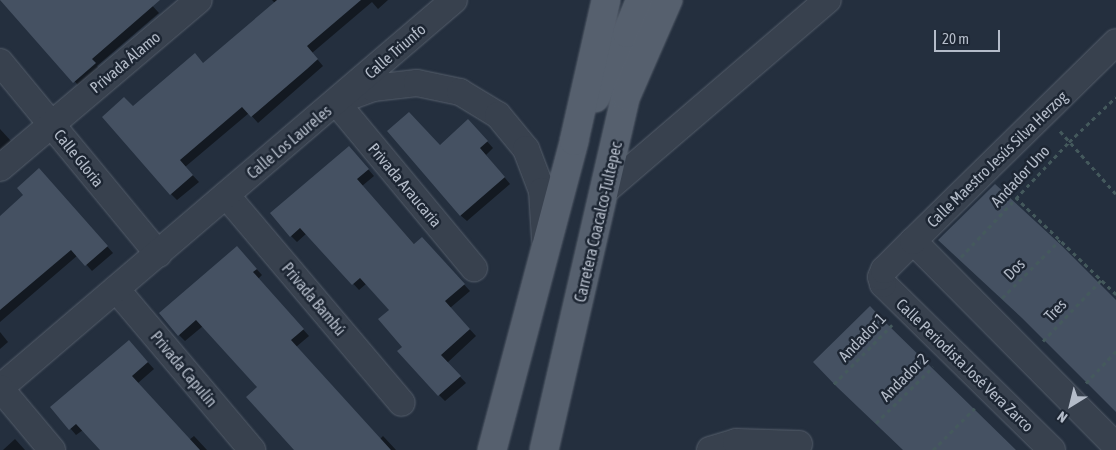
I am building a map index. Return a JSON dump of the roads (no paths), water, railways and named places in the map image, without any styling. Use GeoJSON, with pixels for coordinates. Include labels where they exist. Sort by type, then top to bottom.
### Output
{"type":"FeatureCollection","features":[{"type":"Feature","properties":{"kind":"main road"},"geometry":{"type":"LineString","coordinates":[[492,450],[574,142],[606,0]]}},
{"type":"Feature","properties":{"kind":"main road"},"geometry":{"type":"LineString","coordinates":[[574,142],[627,33],[640,0]]}},
{"type":"Feature","properties":{"kind":"main road","name":"Carretera Coacalco-Tultepec"},"geometry":{"type":"LineString","coordinates":[[544,450],[606,190],[626,96],[668,0]]}},
{"type":"Feature","properties":{"kind":"street","name":"Privada Álamo"},"geometry":{"type":"LineString","coordinates":[[0,168],[199,0]]}},
{"type":"Feature","properties":{"kind":"street","name":"Calle Triunfo"},"geometry":{"type":"LineString","coordinates":[[336,102],[454,0]]}},
{"type":"Feature","properties":{"kind":"street"},"geometry":{"type":"LineString","coordinates":[[606,190],[828,0]]}},
{"type":"Feature","properties":{"kind":"street","name":"Calle Maestro Jesús Silva Herzog"},"geometry":{"type":"LineString","coordinates":[[881,277],[884,270],[913,241],[1116,42]]}},
{"type":"Feature","properties":{"kind":"street","name":"Calle Gloria"},"geometry":{"type":"LineString","coordinates":[[0,62],[158,254]]}},
{"type":"Feature","properties":{"kind":"street","name":"Calle Los Laureles"},"geometry":{"type":"LineString","coordinates":[[0,388],[336,102],[373,88],[417,83],[460,92],[498,115],[526,149],[542,190],[546,248]]}},
{"type":"Feature","properties":{"kind":"street","name":"Privada Araucaria"},"geometry":{"type":"LineString","coordinates":[[336,102],[474,268]]}},
{"type":"Feature","properties":{"kind":"street","name":"Privada Bambú"},"geometry":{"type":"LineString","coordinates":[[226,195],[402,403]]}},
{"type":"Feature","properties":{"kind":"street"},"geometry":{"type":"LineString","coordinates":[[913,241],[1116,446]]}},
{"type":"Feature","properties":{"kind":"street","name":"Calle Periodista José Vera Zarco"},"geometry":{"type":"LineString","coordinates":[[881,277],[883,284],[1052,450]]}},
{"type":"Feature","properties":{"kind":"street","name":"Privada Capulín"},"geometry":{"type":"LineString","coordinates":[[116,289],[252,450]]}},
{"type":"Feature","properties":{"kind":"street"},"geometry":{"type":"LineString","coordinates":[[0,388],[52,450]]}},
{"type":"Feature","properties":{"kind":"street"},"geometry":{"type":"LineString","coordinates":[[710,450],[736,442],[799,444]]}}]}
